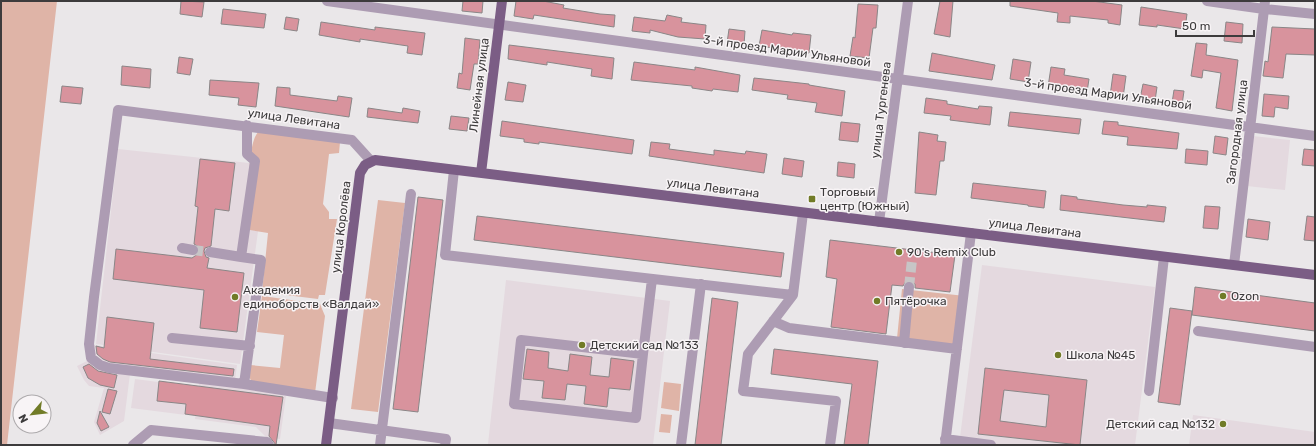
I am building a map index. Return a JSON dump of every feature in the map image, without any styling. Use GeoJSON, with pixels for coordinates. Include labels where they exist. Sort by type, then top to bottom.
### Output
{"type":"FeatureCollection","features":[{"type":"Feature","properties":{"kind":"main road","name":"Линейная улица"},"geometry":{"type":"LineString","coordinates":[[482,173],[502,1]]}},
{"type":"Feature","properties":{"kind":"main road","name":"улица Левитана"},"geometry":{"type":"LineString","coordinates":[[371,161],[379,160],[1315,275]]}},
{"type":"Feature","properties":{"kind":"main road","name":"улица Королёва"},"geometry":{"type":"LineString","coordinates":[[326,445],[360,173],[365,165],[371,161]]}},
{"type":"Feature","properties":{"kind":"street","name":"3-й проезд Марии Ульяновой"},"geometry":{"type":"LineString","coordinates":[[327,1],[1315,136]]}},
{"type":"Feature","properties":{"kind":"street","name":"улица Тургенева"},"geometry":{"type":"LineString","coordinates":[[879,222],[908,1]]}},
{"type":"Feature","properties":{"kind":"street"},"geometry":{"type":"LineString","coordinates":[[1208,1],[1265,5],[1315,14]]}},
{"type":"Feature","properties":{"kind":"street","name":"Загородная улица"},"geometry":{"type":"LineString","coordinates":[[1234,265],[1265,5]]}},
{"type":"Feature","properties":{"kind":"street","name":"улица Левитана"},"geometry":{"type":"LineString","coordinates":[[244,384],[109,368],[100,366],[91,358],[89,344],[94,296],[118,110],[247,125],[352,140],[371,161]]}},
{"type":"Feature","properties":{"kind":"street"},"geometry":{"type":"LineString","coordinates":[[241,257],[254,161],[247,154],[247,125]]}},
{"type":"Feature","properties":{"kind":"street"},"geometry":{"type":"LineString","coordinates":[[454,170],[445,255],[793,295]]}},
{"type":"Feature","properties":{"kind":"street"},"geometry":{"type":"LineString","coordinates":[[380,445],[411,194]]}},
{"type":"Feature","properties":{"kind":"street"},"geometry":{"type":"LineString","coordinates":[[803,213],[793,295],[748,354],[743,391],[836,401],[830,445]]}},
{"type":"Feature","properties":{"kind":"street"},"geometry":{"type":"LineString","coordinates":[[971,233],[945,442],[991,445]]}},
{"type":"Feature","properties":{"kind":"street"},"geometry":{"type":"LineString","coordinates":[[182,248],[193,250]]}},
{"type":"Feature","properties":{"kind":"street"},"geometry":{"type":"LineString","coordinates":[[210,252],[261,260],[244,384],[333,398]]}},
{"type":"Feature","properties":{"kind":"street"},"geometry":{"type":"LineString","coordinates":[[1149,391],[1164,257]]}},
{"type":"Feature","properties":{"kind":"street"},"geometry":{"type":"LineString","coordinates":[[643,354],[521,340],[514,404],[636,418],[652,279]]}},
{"type":"Feature","properties":{"kind":"street"},"geometry":{"type":"LineString","coordinates":[[681,445],[700,284]]}},
{"type":"Feature","properties":{"kind":"street"},"geometry":{"type":"LineString","coordinates":[[904,342],[909,287]]}},
{"type":"Feature","properties":{"kind":"street"},"geometry":{"type":"LineString","coordinates":[[772,321],[789,328],[957,349]]}},
{"type":"Feature","properties":{"kind":"street"},"geometry":{"type":"LineString","coordinates":[[1198,331],[1315,347]]}},
{"type":"Feature","properties":{"kind":"street"},"geometry":{"type":"LineString","coordinates":[[172,338],[250,346]]}},
{"type":"Feature","properties":{"kind":"street"},"geometry":{"type":"LineString","coordinates":[[329,423],[446,438],[446,445]]}},
{"type":"Feature","properties":{"kind":"street"},"geometry":{"type":"LineString","coordinates":[[133,445],[151,430],[267,442],[269,445]]}},
{"type":"Feature","properties":{"kind":"shaded area"},"geometry":{"type":"Polygon","coordinates":[[[1,1],[57,1],[7,445],[1,445],[1,1]]]}},
{"type":"Feature","properties":{"kind":"shaded area"},"geometry":{"type":"Polygon","coordinates":[[[259,131],[340,142],[339,153],[329,154],[323,204],[329,212],[329,219],[337,219],[325,295],[319,295],[318,299],[262,292],[268,233],[250,230],[249,193],[252,149],[259,131]]]}},
{"type":"Feature","properties":{"kind":"shaded area"},"geometry":{"type":"Polygon","coordinates":[[[1252,136],[1290,140],[1285,190],[1247,186],[1252,136]]]}},
{"type":"Feature","properties":{"kind":"shaded area"},"geometry":{"type":"Polygon","coordinates":[[[118,149],[267,165],[240,364],[96,344],[118,149]]]}},
{"type":"Feature","properties":{"kind":"shaded area"},"geometry":{"type":"Polygon","coordinates":[[[378,200],[405,203],[378,412],[351,409],[378,200]]]}},
{"type":"Feature","properties":{"kind":"shaded area","name":"Школа №45"},"geometry":{"type":"Polygon","coordinates":[[[982,265],[1155,287],[1135,445],[959,445],[982,265]]]}},
{"type":"Feature","properties":{"kind":"shaded area","name":"Детский сад №133"},"geometry":{"type":"Polygon","coordinates":[[[506,280],[670,301],[653,445],[488,444],[506,280]]]}},
{"type":"Feature","properties":{"kind":"shaded area"},"geometry":{"type":"Polygon","coordinates":[[[902,289],[965,296],[959,345],[897,338],[902,289]]]}},
{"type":"Feature","properties":{"kind":"shaded area"},"geometry":{"type":"Polygon","coordinates":[[[262,296],[320,304],[325,316],[315,393],[252,383],[249,376],[250,365],[280,368],[284,335],[257,332],[262,296]]]}},
{"type":"Feature","properties":{"kind":"shaded area"},"geometry":{"type":"Polygon","coordinates":[[[94,345],[237,365],[235,380],[107,363],[92,356],[94,345]]]}},
{"type":"Feature","properties":{"kind":"shaded area"},"geometry":{"type":"Polygon","coordinates":[[[89,360],[130,374],[124,421],[100,435],[94,422],[104,388],[89,386],[84,380],[77,366],[89,360]]]}},
{"type":"Feature","properties":{"kind":"shaded area"},"geometry":{"type":"Polygon","coordinates":[[[135,379],[197,387],[194,416],[131,408],[135,379]]]}},
{"type":"Feature","properties":{"kind":"shaded area"},"geometry":{"type":"Polygon","coordinates":[[[664,382],[681,384],[679,411],[661,408],[664,382]]]}},
{"type":"Feature","properties":{"kind":"shaded area"},"geometry":{"type":"Polygon","coordinates":[[[199,383],[251,389],[286,396],[280,439],[267,438],[256,427],[195,419],[199,383]]]}},
{"type":"Feature","properties":{"kind":"shaded area"},"geometry":{"type":"Polygon","coordinates":[[[661,414],[672,415],[670,433],[659,432],[661,414]]]}},
{"type":"Feature","properties":{"kind":"shaded area","name":"Детский сад №132"},"geometry":{"type":"Polygon","coordinates":[[[1193,415],[1315,432],[1315,445],[1189,445],[1193,415]]]}},
{"type":"Feature","properties":{"kind":"building"},"geometry":{"type":"Polygon","coordinates":[[[181,1],[204,2],[202,17],[180,14],[181,1]]]}},
{"type":"Feature","properties":{"kind":"building"},"geometry":{"type":"Polygon","coordinates":[[[463,1],[483,1],[482,13],[462,11],[463,1]]]}},
{"type":"Feature","properties":{"kind":"building"},"geometry":{"type":"Polygon","coordinates":[[[516,1],[543,1],[564,5],[563,8],[615,15],[614,27],[534,15],[533,19],[514,16],[516,1]]]}},
{"type":"Feature","properties":{"kind":"building"},"geometry":{"type":"Polygon","coordinates":[[[940,1],[953,1],[950,37],[934,34],[940,1]]]}},
{"type":"Feature","properties":{"kind":"building"},"geometry":{"type":"Polygon","coordinates":[[[1010,1],[1092,1],[1122,5],[1120,25],[1108,23],[1108,20],[1070,16],[1070,23],[1057,22],[1058,13],[1010,6],[1010,1]]]}},
{"type":"Feature","properties":{"kind":"building"},"geometry":{"type":"Polygon","coordinates":[[[858,4],[878,5],[876,28],[873,28],[869,58],[850,56],[853,37],[855,38],[858,4]]]}},
{"type":"Feature","properties":{"kind":"building"},"geometry":{"type":"Polygon","coordinates":[[[1141,7],[1187,14],[1185,29],[1157,25],[1157,27],[1139,25],[1141,7]]]}},
{"type":"Feature","properties":{"kind":"building"},"geometry":{"type":"Polygon","coordinates":[[[223,9],[266,14],[264,28],[221,24],[223,9]]]}},
{"type":"Feature","properties":{"kind":"building"},"geometry":{"type":"Polygon","coordinates":[[[667,15],[682,18],[681,22],[706,25],[705,39],[678,37],[650,30],[650,33],[632,31],[634,17],[665,21],[667,15]]]}},
{"type":"Feature","properties":{"kind":"building"},"geometry":{"type":"Polygon","coordinates":[[[286,17],[299,19],[297,31],[284,29],[286,17]]]}},
{"type":"Feature","properties":{"kind":"building"},"geometry":{"type":"Polygon","coordinates":[[[321,22],[375,30],[375,27],[425,33],[422,55],[407,53],[408,46],[360,39],[360,42],[319,35],[321,22]]]}},
{"type":"Feature","properties":{"kind":"building"},"geometry":{"type":"Polygon","coordinates":[[[1226,22],[1243,24],[1242,43],[1224,41],[1226,22]]]}},
{"type":"Feature","properties":{"kind":"building"},"geometry":{"type":"Polygon","coordinates":[[[1272,27],[1315,29],[1315,55],[1286,54],[1283,78],[1263,76],[1265,61],[1268,62],[1272,27]]]}},
{"type":"Feature","properties":{"kind":"building"},"geometry":{"type":"Polygon","coordinates":[[[729,29],[745,31],[744,45],[727,43],[729,29]]]}},
{"type":"Feature","properties":{"kind":"building"},"geometry":{"type":"Polygon","coordinates":[[[762,30],[792,35],[793,33],[811,35],[809,53],[759,46],[762,30]]]}},
{"type":"Feature","properties":{"kind":"building"},"geometry":{"type":"Polygon","coordinates":[[[465,38],[480,40],[478,64],[474,64],[470,90],[457,88],[459,73],[462,74],[465,38]]]}},
{"type":"Feature","properties":{"kind":"building"},"geometry":{"type":"Polygon","coordinates":[[[1196,43],[1207,44],[1206,55],[1238,60],[1232,111],[1216,108],[1221,73],[1203,70],[1202,78],[1191,76],[1196,43]]]}},
{"type":"Feature","properties":{"kind":"building"},"geometry":{"type":"Polygon","coordinates":[[[509,45],[614,58],[612,79],[591,76],[592,69],[547,62],[547,65],[508,59],[509,45]]]}},
{"type":"Feature","properties":{"kind":"building"},"geometry":{"type":"Polygon","coordinates":[[[932,53],[995,65],[992,80],[929,71],[932,53]]]}},
{"type":"Feature","properties":{"kind":"building"},"geometry":{"type":"Polygon","coordinates":[[[179,57],[193,59],[190,75],[177,73],[179,57]]]}},
{"type":"Feature","properties":{"kind":"building"},"geometry":{"type":"Polygon","coordinates":[[[1013,59],[1031,62],[1028,82],[1010,79],[1013,59]]]}},
{"type":"Feature","properties":{"kind":"building"},"geometry":{"type":"Polygon","coordinates":[[[634,62],[695,70],[695,67],[740,75],[738,92],[713,89],[712,91],[692,88],[692,86],[631,80],[634,62]]]}},
{"type":"Feature","properties":{"kind":"building"},"geometry":{"type":"Polygon","coordinates":[[[122,66],[151,69],[150,88],[121,85],[122,66]]]}},
{"type":"Feature","properties":{"kind":"building"},"geometry":{"type":"Polygon","coordinates":[[[1051,67],[1065,69],[1064,75],[1089,79],[1087,92],[1048,87],[1051,67]]]}},
{"type":"Feature","properties":{"kind":"building"},"geometry":{"type":"Polygon","coordinates":[[[1113,74],[1126,76],[1123,98],[1110,96],[1113,74]]]}},
{"type":"Feature","properties":{"kind":"building"},"geometry":{"type":"Polygon","coordinates":[[[754,78],[809,84],[845,91],[842,116],[815,112],[817,103],[787,99],[788,95],[752,90],[754,78]]]}},
{"type":"Feature","properties":{"kind":"building"},"geometry":{"type":"Polygon","coordinates":[[[210,80],[259,83],[256,107],[238,105],[239,98],[209,95],[210,80]]]}},
{"type":"Feature","properties":{"kind":"building"},"geometry":{"type":"Polygon","coordinates":[[[508,82],[526,85],[523,102],[505,100],[508,82]]]}},
{"type":"Feature","properties":{"kind":"building"},"geometry":{"type":"Polygon","coordinates":[[[1143,84],[1157,87],[1155,101],[1140,99],[1143,84]]]}},
{"type":"Feature","properties":{"kind":"building"},"geometry":{"type":"Polygon","coordinates":[[[62,86],[83,88],[81,104],[60,102],[62,86]]]}},
{"type":"Feature","properties":{"kind":"building"},"geometry":{"type":"Polygon","coordinates":[[[277,87],[290,88],[290,95],[337,101],[338,96],[352,98],[349,117],[275,106],[277,87]]]}},
{"type":"Feature","properties":{"kind":"building"},"geometry":{"type":"Polygon","coordinates":[[[1174,90],[1184,91],[1182,105],[1172,103],[1174,90]]]}},
{"type":"Feature","properties":{"kind":"building"},"geometry":{"type":"Polygon","coordinates":[[[1264,94],[1289,96],[1288,109],[1275,107],[1274,117],[1262,116],[1264,94]]]}},
{"type":"Feature","properties":{"kind":"building"},"geometry":{"type":"Polygon","coordinates":[[[926,98],[947,101],[947,104],[978,109],[979,106],[992,107],[990,125],[950,120],[951,116],[924,113],[926,98]]]}},
{"type":"Feature","properties":{"kind":"building"},"geometry":{"type":"Polygon","coordinates":[[[368,108],[402,113],[403,108],[420,111],[418,123],[367,117],[368,108]]]}},
{"type":"Feature","properties":{"kind":"building"},"geometry":{"type":"Polygon","coordinates":[[[1010,112],[1081,119],[1079,134],[1008,126],[1010,112]]]}},
{"type":"Feature","properties":{"kind":"building"},"geometry":{"type":"Polygon","coordinates":[[[451,116],[469,118],[467,131],[449,129],[451,116]]]}},
{"type":"Feature","properties":{"kind":"building"},"geometry":{"type":"Polygon","coordinates":[[[502,121],[634,140],[632,154],[539,142],[539,144],[524,142],[524,139],[500,136],[502,121]]]}},
{"type":"Feature","properties":{"kind":"building"},"geometry":{"type":"Polygon","coordinates":[[[1104,121],[1118,122],[1118,125],[1179,133],[1177,149],[1127,145],[1128,137],[1102,134],[1104,121]]]}},
{"type":"Feature","properties":{"kind":"building"},"geometry":{"type":"Polygon","coordinates":[[[841,122],[860,124],[858,142],[839,140],[841,122]]]}},
{"type":"Feature","properties":{"kind":"building"},"geometry":{"type":"Polygon","coordinates":[[[919,132],[938,135],[937,141],[946,142],[944,161],[940,161],[936,195],[915,193],[919,132]]]}},
{"type":"Feature","properties":{"kind":"building"},"geometry":{"type":"Polygon","coordinates":[[[1215,136],[1228,138],[1226,155],[1213,153],[1215,136]]]}},
{"type":"Feature","properties":{"kind":"building"},"geometry":{"type":"Polygon","coordinates":[[[651,142],[670,144],[669,149],[714,155],[714,150],[745,154],[746,151],[767,154],[764,173],[649,156],[651,142]]]}},
{"type":"Feature","properties":{"kind":"building"},"geometry":{"type":"Polygon","coordinates":[[[1186,149],[1208,151],[1207,165],[1185,163],[1186,149]]]}},
{"type":"Feature","properties":{"kind":"building"},"geometry":{"type":"Polygon","coordinates":[[[1304,149],[1315,150],[1315,166],[1302,165],[1304,149]]]}},
{"type":"Feature","properties":{"kind":"building"},"geometry":{"type":"Polygon","coordinates":[[[784,158],[804,161],[802,177],[782,174],[784,158]]]}},
{"type":"Feature","properties":{"kind":"building"},"geometry":{"type":"Polygon","coordinates":[[[200,159],[235,163],[229,211],[215,209],[211,246],[205,248],[204,251],[206,257],[209,258],[207,268],[244,273],[237,332],[200,328],[204,290],[113,279],[116,249],[192,258],[198,254],[199,247],[194,244],[198,207],[195,206],[200,159]]]}},
{"type":"Feature","properties":{"kind":"building"},"geometry":{"type":"Polygon","coordinates":[[[838,162],[855,164],[854,178],[837,176],[838,162]]]}},
{"type":"Feature","properties":{"kind":"building"},"geometry":{"type":"Polygon","coordinates":[[[973,183],[1046,191],[1044,208],[971,198],[973,183]]]}},
{"type":"Feature","properties":{"kind":"building"},"geometry":{"type":"Polygon","coordinates":[[[1061,195],[1077,197],[1077,199],[1123,205],[1166,207],[1164,222],[1060,210],[1061,195]]]}},
{"type":"Feature","properties":{"kind":"building"},"geometry":{"type":"Polygon","coordinates":[[[418,197],[443,200],[418,412],[393,409],[418,197]]]}},
{"type":"Feature","properties":{"kind":"building"},"geometry":{"type":"Polygon","coordinates":[[[1205,206],[1220,207],[1218,229],[1203,228],[1205,206]]]}},
{"type":"Feature","properties":{"kind":"building"},"geometry":{"type":"Polygon","coordinates":[[[477,216],[784,253],[781,277],[474,240],[477,216]]]}},
{"type":"Feature","properties":{"kind":"building"},"geometry":{"type":"Polygon","coordinates":[[[1307,216],[1315,217],[1315,241],[1304,240],[1307,216]]]}},
{"type":"Feature","properties":{"kind":"building"},"geometry":{"type":"Polygon","coordinates":[[[1248,219],[1270,222],[1268,240],[1246,237],[1248,219]]]}},
{"type":"Feature","properties":{"kind":"building"},"geometry":{"type":"Polygon","coordinates":[[[830,240],[955,255],[950,292],[915,288],[915,284],[910,281],[906,281],[903,286],[892,285],[886,334],[831,327],[837,279],[826,277],[830,240]]]}},
{"type":"Feature","properties":{"kind":"building"},"geometry":{"type":"Polygon","coordinates":[[[1195,287],[1315,303],[1315,331],[1192,315],[1195,287]]]}},
{"type":"Feature","properties":{"kind":"building"},"geometry":{"type":"Polygon","coordinates":[[[712,298],[738,302],[721,445],[695,445],[712,298]]]}},
{"type":"Feature","properties":{"kind":"building"},"geometry":{"type":"Polygon","coordinates":[[[1170,308],[1192,311],[1180,405],[1158,402],[1170,308]]]}},
{"type":"Feature","properties":{"kind":"building"},"geometry":{"type":"Polygon","coordinates":[[[107,317],[154,323],[150,359],[234,369],[233,376],[110,362],[103,359],[97,354],[96,346],[104,348],[107,317]]]}},
{"type":"Feature","properties":{"kind":"building"},"geometry":{"type":"Polygon","coordinates":[[[527,349],[549,352],[548,368],[568,371],[570,354],[592,357],[590,375],[609,377],[611,358],[634,361],[630,390],[609,388],[607,407],[584,404],[586,386],[567,384],[565,400],[542,398],[544,381],[523,379],[527,349]]]}},
{"type":"Feature","properties":{"kind":"building"},"geometry":{"type":"Polygon","coordinates":[[[774,349],[878,361],[868,445],[844,445],[852,384],[771,374],[774,349]]]}},
{"type":"Feature","properties":{"kind":"building"},"geometry":{"type":"Polygon","coordinates":[[[89,364],[98,371],[117,375],[114,388],[100,385],[88,378],[83,367],[89,364]]]}},
{"type":"Feature","properties":{"kind":"building"},"geometry":{"type":"Polygon","coordinates":[[[985,368],[1087,380],[1080,445],[978,434],[985,368]],[[1004,390],[1000,421],[1046,427],[1049,395],[1004,390]]]}},
{"type":"Feature","properties":{"kind":"building"},"geometry":{"type":"Polygon","coordinates":[[[159,381],[283,397],[276,445],[269,436],[270,426],[185,414],[186,404],[157,401],[159,381]]]}},
{"type":"Feature","properties":{"kind":"building"},"geometry":{"type":"Polygon","coordinates":[[[108,389],[117,391],[110,414],[102,412],[108,389]]]}},
{"type":"Feature","properties":{"kind":"building"},"geometry":{"type":"Polygon","coordinates":[[[100,411],[109,427],[101,431],[97,423],[100,411]]]}},
{"type":"Feature","properties":{"kind":"tunnel"},"geometry":{"type":"LineString","coordinates":[[193,250],[210,252]]}},
{"type":"Feature","properties":{"kind":"tunnel"},"geometry":{"type":"LineString","coordinates":[[909,287],[912,260]]}},
{"type":"Feature","properties":{"kind":"place","name":"Торговый центр (Южный)"},"geometry":{"type":"Point","coordinates":[812,199]}},
{"type":"Feature","properties":{"kind":"place","name":"90's Remix Club"},"geometry":{"type":"Point","coordinates":[899,252]}},
{"type":"Feature","properties":{"kind":"place","name":"Ozon"},"geometry":{"type":"Point","coordinates":[1223,296]}},
{"type":"Feature","properties":{"kind":"place","name":"Академия единоборств «Валдай»"},"geometry":{"type":"Point","coordinates":[235,297]}},
{"type":"Feature","properties":{"kind":"place","name":"Пятёрочка"},"geometry":{"type":"Point","coordinates":[877,301]}},
{"type":"Feature","properties":{"kind":"place","name":"Детский сад №133"},"geometry":{"type":"Point","coordinates":[582,345]}},
{"type":"Feature","properties":{"kind":"place","name":"Школа №45"},"geometry":{"type":"Point","coordinates":[1058,355]}},
{"type":"Feature","properties":{"kind":"place","name":"Детский сад №132"},"geometry":{"type":"Point","coordinates":[1223,424]}}]}
